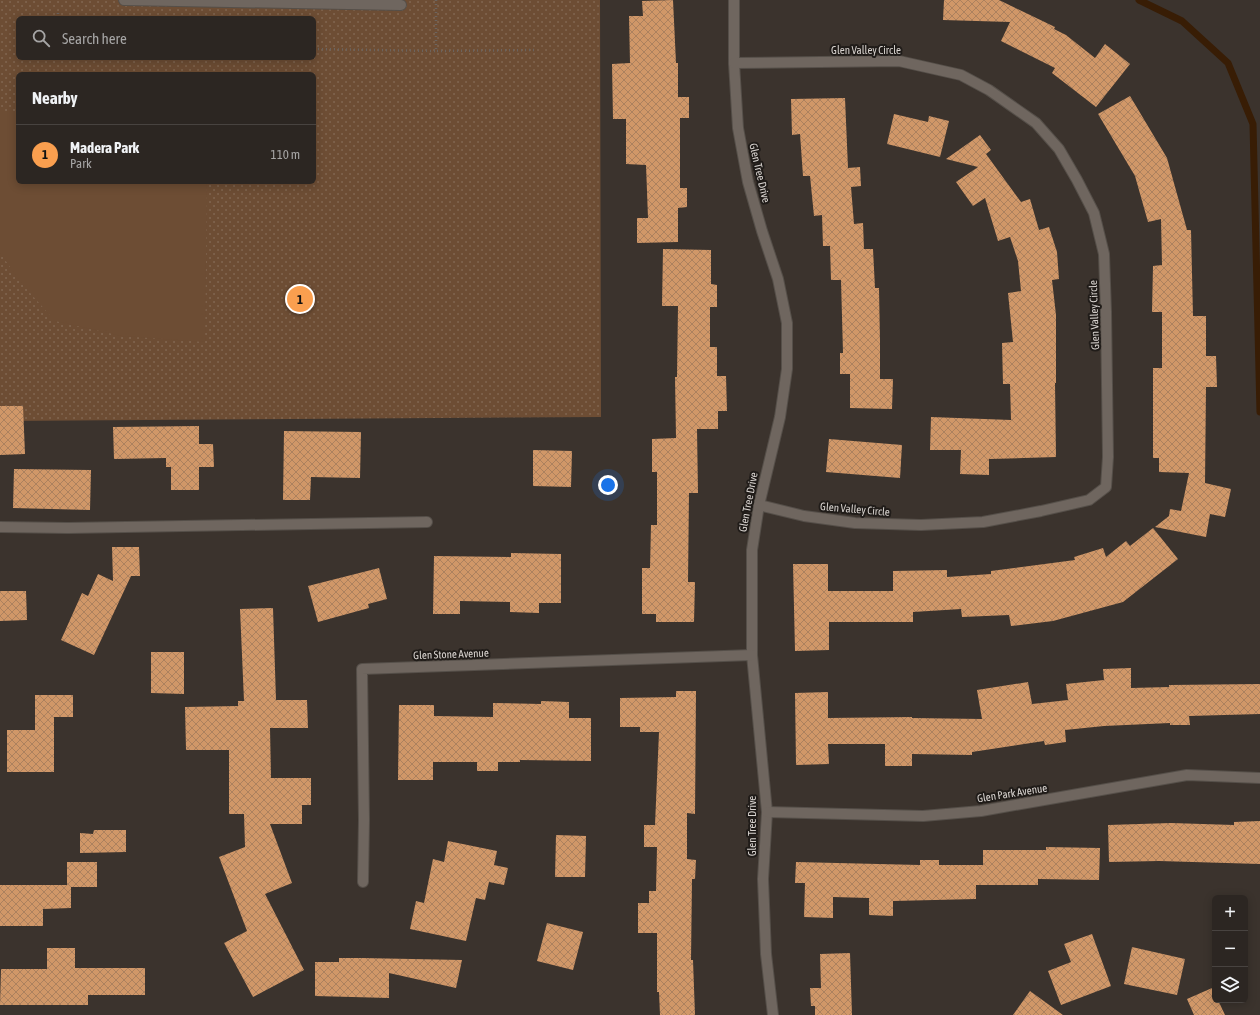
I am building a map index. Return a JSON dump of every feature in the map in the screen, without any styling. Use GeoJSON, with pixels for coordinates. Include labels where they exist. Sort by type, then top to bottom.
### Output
{"type":"FeatureCollection","features":[{"type":"Feature","properties":{"kind":"street"},"geometry":{"type":"LineString","coordinates":[[124,0],[401,5]]}},
{"type":"Feature","properties":{"kind":"street","name":"Glen Tree Drive"},"geometry":{"type":"LineString","coordinates":[[734,0],[734,63],[738,128],[748,182],[778,279],[787,323],[788,369],[780,416],[759,505],[752,550],[752,655],[767,812],[763,879],[766,954],[773,1015]]}},
{"type":"Feature","properties":{"kind":"street","name":"Glen Valley Circle"},"geometry":{"type":"LineString","coordinates":[[734,63],[899,61],[961,75],[989,90],[1036,123],[1059,149],[1094,213],[1104,254],[1108,457],[1106,487],[1089,500],[983,522],[920,525],[855,523],[804,516],[759,505]]}},
{"type":"Feature","properties":{"kind":"street"},"geometry":{"type":"LineString","coordinates":[[0,527],[68,528],[427,522]]}},
{"type":"Feature","properties":{"kind":"street","name":"Glen Stone Avenue"},"geometry":{"type":"LineString","coordinates":[[363,882],[364,820],[362,669],[752,655]]}},
{"type":"Feature","properties":{"kind":"street","name":"Glen Park Avenue"},"geometry":{"type":"LineString","coordinates":[[767,812],[924,816],[981,811],[1188,775],[1260,778]]}},
{"type":"Feature","properties":{"kind":"path"},"geometry":{"type":"LineString","coordinates":[[436,0],[436,51]]}},
{"type":"Feature","properties":{"kind":"path"},"geometry":{"type":"LineString","coordinates":[[316,50],[536,50]]}},
{"type":"Feature","properties":{"kind":"shaded area"},"geometry":{"type":"Polygon","coordinates":[[[0,0],[600,0],[601,417],[0,421],[0,0]]]}},
{"type":"Feature","properties":{"kind":"shaded area"},"geometry":{"type":"Polygon","coordinates":[[[0,111],[16,111],[16,184],[207,184],[205,342],[122,336],[55,321],[24,286],[0,253],[0,111]]]}},
{"type":"Feature","properties":{"kind":"building"},"geometry":{"type":"Polygon","coordinates":[[[673,0],[676,63],[678,63],[678,97],[689,97],[689,118],[680,118],[680,188],[687,188],[687,207],[678,208],[678,242],[637,243],[637,218],[648,218],[646,165],[626,164],[626,119],[613,119],[612,64],[630,63],[629,16],[643,16],[642,1],[673,0]]]}},
{"type":"Feature","properties":{"kind":"building"},"geometry":{"type":"Polygon","coordinates":[[[944,0],[999,0],[1055,27],[1054,29],[1066,35],[1095,58],[1105,44],[1130,64],[1096,107],[1052,73],[1055,68],[1001,41],[1010,22],[943,20],[944,0]]]}},
{"type":"Feature","properties":{"kind":"building"},"geometry":{"type":"Polygon","coordinates":[[[1130,96],[1167,158],[1187,230],[1191,230],[1193,316],[1206,316],[1206,356],[1216,356],[1217,387],[1206,387],[1205,483],[1231,489],[1225,517],[1210,514],[1206,537],[1155,527],[1169,516],[1170,509],[1181,511],[1189,473],[1159,472],[1159,458],[1153,458],[1153,368],[1162,368],[1162,312],[1152,312],[1153,266],[1162,265],[1161,219],[1148,222],[1135,176],[1098,114],[1130,96]]]}},
{"type":"Feature","properties":{"kind":"building"},"geometry":{"type":"Polygon","coordinates":[[[845,98],[848,168],[860,167],[861,186],[851,187],[854,224],[863,223],[864,249],[873,249],[875,288],[879,288],[880,379],[893,379],[892,409],[850,408],[850,374],[840,374],[840,353],[843,353],[841,280],[831,280],[830,246],[823,246],[822,215],[814,216],[810,176],[803,176],[800,134],[792,135],[791,99],[845,98]]]}},
{"type":"Feature","properties":{"kind":"building"},"geometry":{"type":"Polygon","coordinates":[[[894,114],[928,122],[929,116],[949,121],[940,157],[887,144],[894,114]]]}},
{"type":"Feature","properties":{"kind":"building"},"geometry":{"type":"Polygon","coordinates":[[[980,135],[991,150],[986,154],[1021,202],[1030,199],[1039,230],[1049,227],[1057,252],[1059,279],[1052,280],[1056,315],[1056,457],[989,459],[989,475],[960,474],[961,450],[930,450],[931,417],[1011,420],[1010,384],[1003,384],[1002,343],[1013,342],[1008,293],[1021,291],[1018,261],[1010,237],[998,241],[985,198],[973,206],[956,182],[978,167],[946,159],[980,135]]]}},
{"type":"Feature","properties":{"kind":"building"},"geometry":{"type":"Polygon","coordinates":[[[663,249],[711,250],[711,284],[717,285],[717,307],[710,307],[710,347],[717,347],[717,376],[726,376],[727,411],[718,411],[718,429],[697,429],[698,493],[689,493],[688,582],[695,582],[694,622],[656,622],[656,614],[642,614],[642,568],[650,568],[651,525],[657,525],[657,472],[652,472],[652,439],[676,438],[675,377],[677,377],[678,306],[662,306],[663,249]]]}},
{"type":"Feature","properties":{"kind":"building"},"geometry":{"type":"Polygon","coordinates":[[[0,406],[23,406],[25,454],[0,455],[0,406]]]}},
{"type":"Feature","properties":{"kind":"building"},"geometry":{"type":"Polygon","coordinates":[[[199,426],[199,444],[213,444],[214,467],[199,467],[199,490],[171,490],[171,467],[166,467],[166,458],[114,459],[113,427],[199,426]]]}},
{"type":"Feature","properties":{"kind":"building"},"geometry":{"type":"Polygon","coordinates":[[[284,431],[361,432],[360,478],[311,477],[310,500],[283,500],[284,431]]]}},
{"type":"Feature","properties":{"kind":"building"},"geometry":{"type":"Polygon","coordinates":[[[829,439],[902,445],[900,478],[826,472],[829,439]]]}},
{"type":"Feature","properties":{"kind":"building"},"geometry":{"type":"Polygon","coordinates":[[[533,450],[572,451],[571,487],[533,486],[533,450]]]}},
{"type":"Feature","properties":{"kind":"building"},"geometry":{"type":"Polygon","coordinates":[[[14,469],[91,470],[90,510],[13,508],[14,469]]]}},
{"type":"Feature","properties":{"kind":"building"},"geometry":{"type":"Polygon","coordinates":[[[1153,528],[1178,559],[1123,602],[1053,621],[1011,626],[1009,615],[962,617],[961,609],[913,612],[913,622],[829,622],[829,650],[795,651],[793,564],[828,564],[828,591],[893,591],[893,571],[947,570],[947,577],[991,574],[991,571],[1075,560],[1074,557],[1103,548],[1106,557],[1126,541],[1130,546],[1153,528]]]}},
{"type":"Feature","properties":{"kind":"building"},"geometry":{"type":"Polygon","coordinates":[[[112,547],[139,547],[140,576],[131,576],[94,655],[61,640],[82,593],[88,596],[98,574],[113,581],[112,547]]]}},
{"type":"Feature","properties":{"kind":"building"},"geometry":{"type":"Polygon","coordinates":[[[511,553],[561,554],[561,603],[539,603],[539,613],[510,612],[510,602],[460,601],[460,614],[433,614],[434,556],[511,557],[511,553]]]}},
{"type":"Feature","properties":{"kind":"building"},"geometry":{"type":"Polygon","coordinates":[[[379,568],[387,599],[368,604],[369,608],[318,622],[308,586],[379,568]]]}},
{"type":"Feature","properties":{"kind":"building"},"geometry":{"type":"Polygon","coordinates":[[[0,591],[26,591],[27,620],[0,621],[0,591]]]}},
{"type":"Feature","properties":{"kind":"building"},"geometry":{"type":"Polygon","coordinates":[[[273,608],[276,700],[307,700],[308,728],[270,728],[271,778],[311,778],[311,805],[302,805],[302,824],[270,824],[292,883],[265,894],[304,970],[253,997],[224,943],[247,931],[219,857],[245,847],[244,814],[229,814],[229,750],[186,750],[185,707],[238,706],[238,701],[244,701],[240,609],[273,608]]]}},
{"type":"Feature","properties":{"kind":"building"},"geometry":{"type":"Polygon","coordinates":[[[151,652],[184,652],[184,694],[151,693],[151,652]]]}},
{"type":"Feature","properties":{"kind":"building"},"geometry":{"type":"Polygon","coordinates":[[[1131,668],[1131,688],[1169,687],[1169,685],[1260,684],[1260,714],[1189,716],[1190,725],[1170,725],[1170,723],[1104,726],[1065,730],[1066,742],[1045,745],[1044,741],[972,752],[972,755],[912,754],[912,766],[885,766],[885,744],[828,744],[829,764],[796,765],[795,693],[828,692],[828,718],[912,717],[982,719],[977,690],[1028,682],[1032,704],[1068,700],[1066,684],[1104,680],[1103,669],[1131,668]]]}},
{"type":"Feature","properties":{"kind":"building"},"geometry":{"type":"Polygon","coordinates":[[[676,691],[696,691],[695,814],[687,813],[687,859],[696,860],[695,879],[692,879],[691,960],[693,960],[695,1015],[660,1015],[659,992],[657,992],[657,933],[638,933],[638,903],[649,903],[649,891],[656,891],[657,847],[644,847],[644,825],[655,825],[659,732],[640,732],[640,727],[620,727],[620,698],[676,697],[676,691]]]}},
{"type":"Feature","properties":{"kind":"building"},"geometry":{"type":"Polygon","coordinates":[[[35,695],[73,695],[73,717],[54,717],[54,772],[7,772],[7,730],[35,730],[35,695]]]}},
{"type":"Feature","properties":{"kind":"building"},"geometry":{"type":"Polygon","coordinates":[[[541,701],[569,702],[569,718],[591,718],[591,761],[520,760],[520,762],[498,762],[498,771],[477,771],[477,762],[433,762],[433,780],[398,780],[399,705],[434,705],[434,716],[493,717],[493,703],[541,704],[541,701]]]}},
{"type":"Feature","properties":{"kind":"building"},"geometry":{"type":"Polygon","coordinates":[[[1260,821],[1260,864],[1159,861],[1109,862],[1108,825],[1171,823],[1234,825],[1234,822],[1260,821]]]}},
{"type":"Feature","properties":{"kind":"building"},"geometry":{"type":"Polygon","coordinates":[[[94,830],[126,830],[126,852],[80,853],[80,833],[93,834],[94,830]]]}},
{"type":"Feature","properties":{"kind":"building"},"geometry":{"type":"Polygon","coordinates":[[[556,835],[586,836],[585,877],[555,877],[556,835]]]}},
{"type":"Feature","properties":{"kind":"building"},"geometry":{"type":"Polygon","coordinates":[[[448,841],[497,851],[494,865],[508,868],[504,885],[489,882],[485,900],[476,898],[466,941],[410,929],[416,901],[424,903],[433,859],[444,862],[448,841]]]}},
{"type":"Feature","properties":{"kind":"building"},"geometry":{"type":"Polygon","coordinates":[[[1046,847],[1100,848],[1099,880],[1038,879],[1038,885],[976,885],[976,899],[893,901],[893,916],[869,915],[869,898],[833,897],[833,918],[804,917],[805,883],[795,883],[796,862],[920,865],[920,860],[939,860],[939,865],[983,865],[983,850],[1046,850],[1046,847]]]}},
{"type":"Feature","properties":{"kind":"building"},"geometry":{"type":"Polygon","coordinates":[[[67,862],[97,862],[97,887],[71,887],[71,908],[43,909],[43,926],[0,926],[0,885],[67,885],[67,862]]]}},
{"type":"Feature","properties":{"kind":"building"},"geometry":{"type":"Polygon","coordinates":[[[547,923],[583,932],[573,970],[537,961],[547,923]]]}},
{"type":"Feature","properties":{"kind":"building"},"geometry":{"type":"Polygon","coordinates":[[[1092,934],[1111,986],[1061,1005],[1048,971],[1071,962],[1064,944],[1092,934]]]}},
{"type":"Feature","properties":{"kind":"building"},"geometry":{"type":"Polygon","coordinates":[[[1132,947],[1185,959],[1177,995],[1124,984],[1132,947]]]}},
{"type":"Feature","properties":{"kind":"building"},"geometry":{"type":"Polygon","coordinates":[[[47,948],[75,948],[75,968],[145,968],[145,995],[88,995],[88,1005],[0,1005],[1,969],[47,969],[47,948]]]}},
{"type":"Feature","properties":{"kind":"building"},"geometry":{"type":"Polygon","coordinates":[[[850,953],[852,1015],[815,1015],[815,1006],[811,1006],[810,988],[821,988],[820,954],[850,953]]]}},
{"type":"Feature","properties":{"kind":"building"},"geometry":{"type":"Polygon","coordinates":[[[339,958],[462,960],[456,988],[389,973],[389,998],[315,996],[315,962],[339,962],[339,958]]]}},
{"type":"Feature","properties":{"kind":"building"},"geometry":{"type":"Polygon","coordinates":[[[1212,988],[1212,1003],[1219,1003],[1225,1015],[1194,1015],[1187,999],[1212,988]]]}},
{"type":"Feature","properties":{"kind":"building"},"geometry":{"type":"Polygon","coordinates":[[[1030,991],[1063,1015],[1013,1015],[1030,991]]]}},
{"type":"Feature","properties":{"kind":"waterway"},"geometry":{"type":"LineString","coordinates":[[1139,0],[1182,21],[1228,63],[1253,124],[1260,412]]}},
{"type":"Feature","properties":{"kind":"place","name":"Madera Park"},"geometry":{"type":"Point","coordinates":[300,299]}}]}
